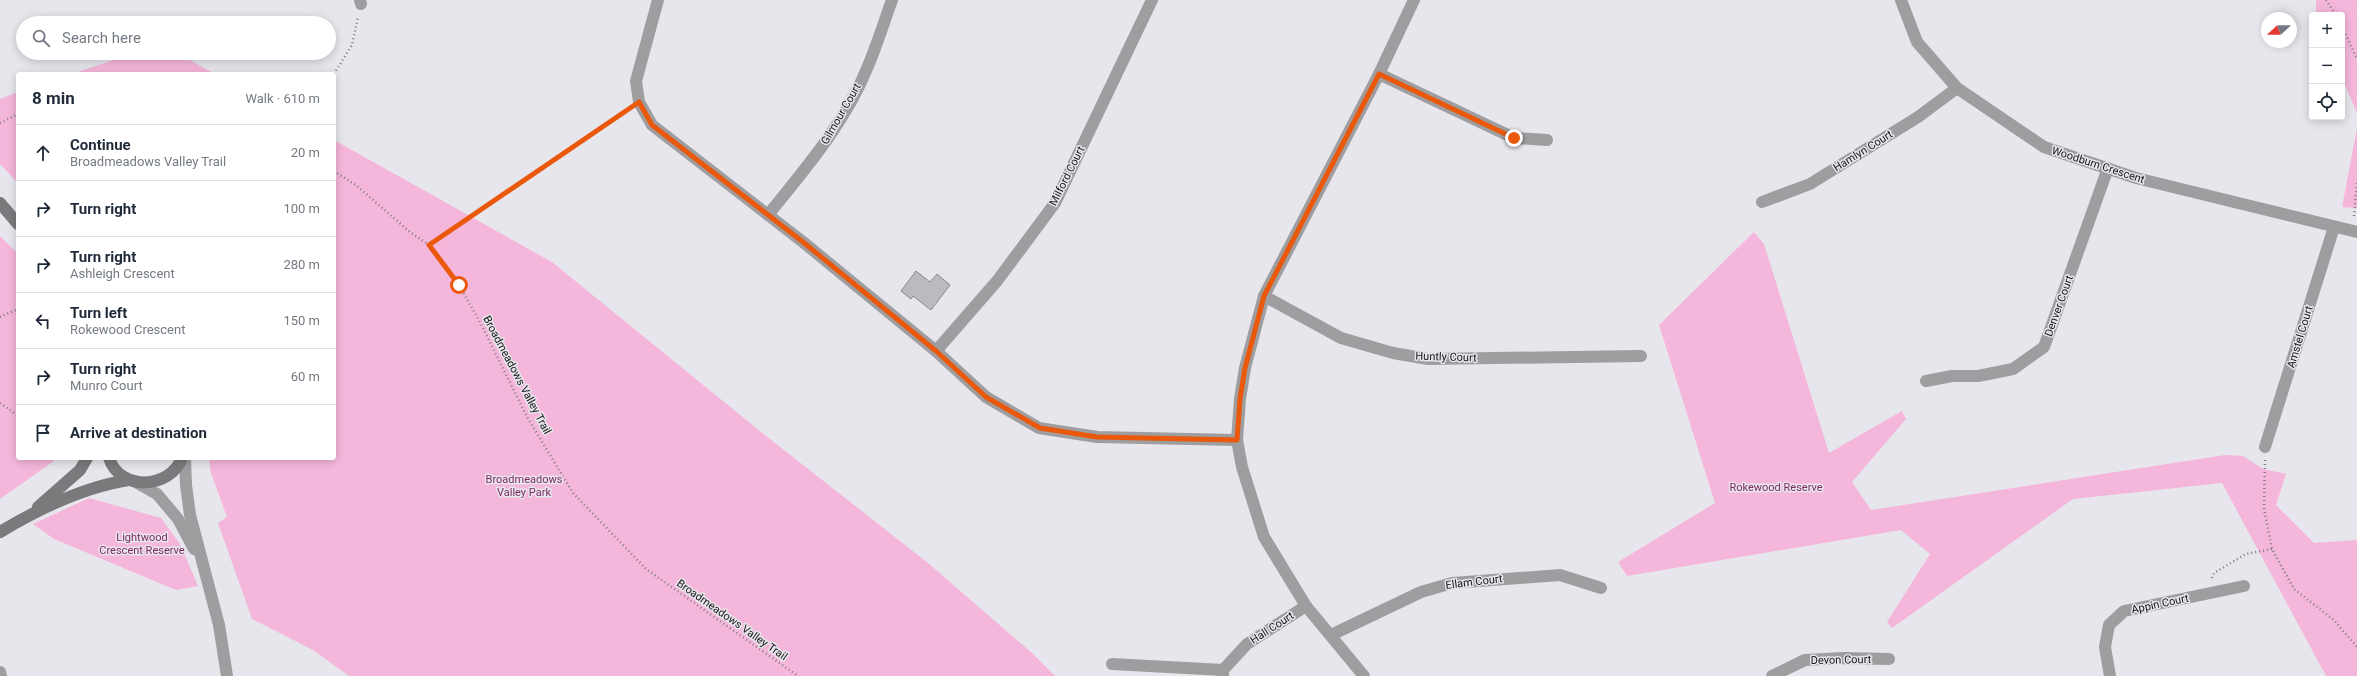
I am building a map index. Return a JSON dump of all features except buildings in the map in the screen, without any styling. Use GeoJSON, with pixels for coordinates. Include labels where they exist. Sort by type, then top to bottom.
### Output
{"type":"FeatureCollection","features":[{"type":"Feature","properties":{"kind":"street"},"geometry":{"type":"LineString","coordinates":[[658,0],[636,82],[639,102],[652,125],[768,215],[936,351],[986,397],[1040,428],[1097,437],[1237,440]]}},
{"type":"Feature","properties":{"kind":"street","name":"Gilmour Court"},"geometry":{"type":"LineString","coordinates":[[768,215],[821,149],[838,122],[868,67],[892,0]]}},
{"type":"Feature","properties":{"kind":"street","name":"Milford Court"},"geometry":{"type":"LineString","coordinates":[[936,351],[997,281],[1055,203],[1152,0]]}},
{"type":"Feature","properties":{"kind":"street"},"geometry":{"type":"LineString","coordinates":[[1364,676],[1306,606],[1264,537],[1242,467],[1237,440],[1240,399],[1245,368],[1264,296],[1379,74],[1414,0]]}},
{"type":"Feature","properties":{"kind":"street","name":"Woodburn Crescent"},"geometry":{"type":"LineString","coordinates":[[1901,0],[1917,42],[1957,88],[2044,147],[2136,178],[2355,231]]}},
{"type":"Feature","properties":{"kind":"street"},"geometry":{"type":"LineString","coordinates":[[1379,74],[1514,138],[1547,140]]}},
{"type":"Feature","properties":{"kind":"street","name":"Hamlyn Court"},"geometry":{"type":"LineString","coordinates":[[1762,202],[1810,184],[1911,121],[1957,88]]}},
{"type":"Feature","properties":{"kind":"street","name":"Denver Court"},"geometry":{"type":"LineString","coordinates":[[1926,381],[1952,376],[1978,376],[2013,369],[2044,347],[2108,168]]}},
{"type":"Feature","properties":{"kind":"street"},"geometry":{"type":"LineString","coordinates":[[0,204],[16,222]]}},
{"type":"Feature","properties":{"kind":"street","name":"Amstel Court"},"geometry":{"type":"LineString","coordinates":[[2265,447],[2334,226]]}},
{"type":"Feature","properties":{"kind":"street","name":"Huntly Court"},"geometry":{"type":"LineString","coordinates":[[1264,296],[1341,338],[1392,353],[1428,359],[1642,356]]}},
{"type":"Feature","properties":{"kind":"street"},"geometry":{"type":"LineString","coordinates":[[30,514],[80,470],[86,460]]}},
{"type":"Feature","properties":{"kind":"street"},"geometry":{"type":"LineString","coordinates":[[110,460],[117,472],[157,494],[178,519],[202,564]]}},
{"type":"Feature","properties":{"kind":"street"},"geometry":{"type":"LineString","coordinates":[[0,532],[30,514],[104,483],[131,480],[147,483],[160,480],[172,474],[182,460]]}},
{"type":"Feature","properties":{"kind":"street"},"geometry":{"type":"LineString","coordinates":[[184,460],[190,515],[219,625],[227,676]]}},
{"type":"Feature","properties":{"kind":"street","name":"Ellam Court"},"geometry":{"type":"LineString","coordinates":[[1331,635],[1421,592],[1452,583],[1560,575],[1601,588]]}},
{"type":"Feature","properties":{"kind":"street","name":"Appin Court"},"geometry":{"type":"LineString","coordinates":[[2110,676],[2106,647],[2109,625],[2124,611],[2244,586]]}},
{"type":"Feature","properties":{"kind":"street","name":"Hall Court"},"geometry":{"type":"LineString","coordinates":[[1112,664],[1223,673],[1247,644],[1306,606]]}},
{"type":"Feature","properties":{"kind":"street","name":"Devon Court"},"geometry":{"type":"LineString","coordinates":[[1772,676],[1805,660],[1844,658],[1889,659]]}},
{"type":"Feature","properties":{"kind":"street"},"geometry":{"type":"LineString","coordinates":[[0,672],[1,676]]}},
{"type":"Feature","properties":{"kind":"path"},"geometry":{"type":"LineString","coordinates":[[2326,0],[2334,12]]}},
{"type":"Feature","properties":{"kind":"path"},"geometry":{"type":"LineString","coordinates":[[335,72],[352,45],[360,2]]}},
{"type":"Feature","properties":{"kind":"path"},"geometry":{"type":"LineString","coordinates":[[2345,33],[2357,59]]}},
{"type":"Feature","properties":{"kind":"path"},"geometry":{"type":"LineString","coordinates":[[429,245],[639,102]]}},
{"type":"Feature","properties":{"kind":"path"},"geometry":{"type":"LineString","coordinates":[[0,123],[16,115]]}},
{"type":"Feature","properties":{"kind":"path","name":"Broadmeadows Valley Trail"},"geometry":{"type":"LineString","coordinates":[[336,172],[357,186],[410,232],[429,245],[459,285],[482,326],[527,417],[573,493],[646,569],[798,676]]}},
{"type":"Feature","properties":{"kind":"path"},"geometry":{"type":"LineString","coordinates":[[2355,231],[2357,182]]}},
{"type":"Feature","properties":{"kind":"path"},"geometry":{"type":"LineString","coordinates":[[0,317],[16,310]]}},
{"type":"Feature","properties":{"kind":"path"},"geometry":{"type":"LineString","coordinates":[[0,403],[16,415]]}},
{"type":"Feature","properties":{"kind":"path"},"geometry":{"type":"LineString","coordinates":[[2265,447],[2264,509],[2272,549],[2294,589],[2334,620],[2357,647]]}},
{"type":"Feature","properties":{"kind":"path"},"geometry":{"type":"LineString","coordinates":[[2207,594],[2214,573],[2246,554],[2272,549]]}},
{"type":"Feature","properties":{"kind":"green space"},"geometry":{"type":"Polygon","coordinates":[[[2316,0],[2357,0],[2357,113],[2345,85],[2345,12],[2316,12],[2316,0]]]}},
{"type":"Feature","properties":{"kind":"green space"},"geometry":{"type":"Polygon","coordinates":[[[113,60],[190,60],[211,72],[78,72],[113,60]]]}},
{"type":"Feature","properties":{"kind":"green space"},"geometry":{"type":"Polygon","coordinates":[[[16,93],[16,181],[0,164],[0,99],[16,93]]]}},
{"type":"Feature","properties":{"kind":"green space"},"geometry":{"type":"Polygon","coordinates":[[[2357,128],[2357,208],[2342,207],[2357,128]]]}},
{"type":"Feature","properties":{"kind":"green space","name":"Broadmeadows Valley Park"},"geometry":{"type":"Polygon","coordinates":[[[336,141],[552,262],[761,432],[928,563],[1032,653],[1055,676],[349,676],[313,650],[252,619],[218,523],[227,517],[211,473],[209,460],[336,460],[336,141]]]}},
{"type":"Feature","properties":{"kind":"green space","name":"Rokewood Reserve"},"geometry":{"type":"Polygon","coordinates":[[[1754,232],[1764,244],[1829,453],[1902,411],[1906,419],[1852,482],[1871,510],[2225,455],[2243,456],[2263,469],[2286,474],[2276,505],[2314,543],[2357,540],[2357,676],[2326,676],[2222,483],[2073,499],[1892,628],[1887,622],[1930,554],[1901,530],[1627,576],[1618,562],[1715,503],[1659,325],[1754,232]]]}},
{"type":"Feature","properties":{"kind":"green space"},"geometry":{"type":"Polygon","coordinates":[[[0,236],[16,252],[16,460],[55,460],[0,499],[0,236]]]}},
{"type":"Feature","properties":{"kind":"green space","name":"Lightwood Crescent Reserve"},"geometry":{"type":"Polygon","coordinates":[[[89,498],[161,518],[180,544],[198,586],[176,590],[54,539],[33,524],[89,498]]]}},
{"type":"Feature","properties":{"kind":"route"},"geometry":{"type":"LineString","coordinates":[[459,285],[429,245],[639,102],[652,125],[803,242],[936,351],[986,397],[1040,428],[1097,437],[1237,440],[1240,399],[1245,368],[1264,296],[1379,74],[1514,138]]}}]}
